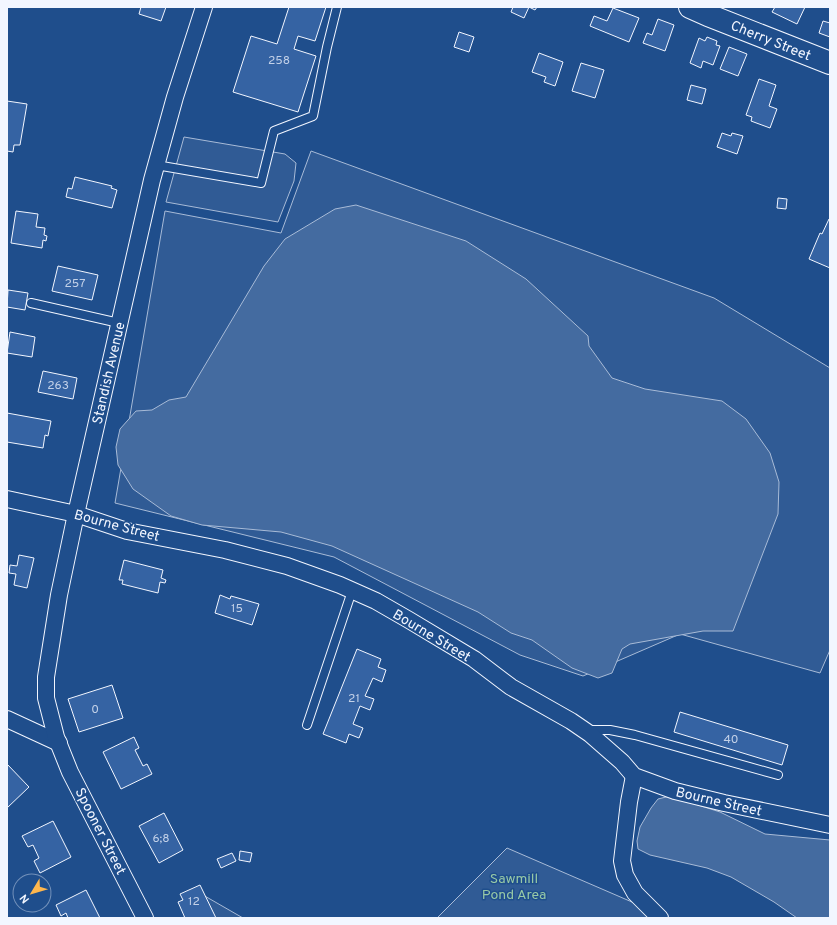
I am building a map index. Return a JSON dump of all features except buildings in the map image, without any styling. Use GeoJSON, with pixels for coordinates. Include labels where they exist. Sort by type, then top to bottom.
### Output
{"type":"FeatureCollection","features":[{"type":"Feature","properties":{"kind":"main road","name":"Cherry Street"},"geometry":{"type":"LineString","coordinates":[[690,7],[830,63]]}},
{"type":"Feature","properties":{"kind":"street","name":"Standish Avenue"},"geometry":{"type":"LineString","coordinates":[[59,743],[46,698],[46,677],[59,596],[76,514],[152,180],[175,97],[204,7]]}},
{"type":"Feature","properties":{"kind":"street","name":"Bourne Street"},"geometry":{"type":"LineString","coordinates":[[7,499],[76,514],[127,531],[225,550],[287,566],[340,585],[376,601],[409,620],[474,660],[511,687],[549,708],[590,734],[622,762],[634,776],[675,791],[724,803],[830,825]]}},
{"type":"Feature","properties":{"kind":"street"},"geometry":{"type":"LineString","coordinates":[[7,719],[59,743]]}},
{"type":"Feature","properties":{"kind":"street","name":"Spooner Street"},"geometry":{"type":"LineString","coordinates":[[59,743],[70,772],[145,918]]}},
{"type":"Feature","properties":{"kind":"street"},"geometry":{"type":"LineString","coordinates":[[634,776],[629,802],[622,861],[625,874],[635,893],[660,918]]}},
{"type":"Feature","properties":{"kind":"lane"},"geometry":{"type":"LineString","coordinates":[[156,165],[260,183],[274,131],[313,116],[337,7]]}},
{"type":"Feature","properties":{"kind":"lane"},"geometry":{"type":"LineString","coordinates":[[30,303],[119,323]]}},
{"type":"Feature","properties":{"kind":"lane"},"geometry":{"type":"LineString","coordinates":[[307,725],[352,591]]}},
{"type":"Feature","properties":{"kind":"lane"},"geometry":{"type":"LineString","coordinates":[[583,730],[610,730],[635,735],[778,775]]}},
{"type":"Feature","properties":{"kind":"shaded area"},"geometry":{"type":"Polygon","coordinates":[[[184,137],[285,154],[296,163],[294,181],[278,222],[166,202],[184,137]]]}},
{"type":"Feature","properties":{"kind":"shaded area"},"geometry":{"type":"Polygon","coordinates":[[[311,151],[714,298],[830,368],[830,650],[820,673],[680,634],[583,676],[520,655],[334,557],[115,503],[165,211],[281,233],[311,151]]]}},
{"type":"Feature","properties":{"kind":"shaded area"},"geometry":{"type":"Polygon","coordinates":[[[356,205],[466,241],[526,279],[588,336],[589,346],[612,378],[645,389],[722,401],[746,419],[770,453],[779,482],[778,514],[733,631],[703,631],[630,644],[622,649],[612,673],[598,678],[572,668],[532,640],[511,633],[478,612],[332,546],[281,532],[202,525],[171,516],[133,489],[118,465],[116,447],[120,429],[136,411],[152,410],[169,400],[186,397],[264,266],[285,239],[335,209],[356,205]]]}},
{"type":"Feature","properties":{"kind":"shaded area"},"geometry":{"type":"Polygon","coordinates":[[[670,796],[720,812],[765,834],[830,840],[830,918],[797,918],[774,902],[731,877],[707,868],[650,855],[638,849],[637,841],[640,827],[651,808],[658,799],[670,796]]]}},
{"type":"Feature","properties":{"kind":"shaded area","name":"Sawmill Pond Area"},"geometry":{"type":"Polygon","coordinates":[[[507,848],[669,918],[437,918],[507,848]]]}},
{"type":"Feature","properties":{"kind":"shaded area"},"geometry":{"type":"Polygon","coordinates":[[[203,895],[243,918],[183,918],[203,895]]]}}]}
